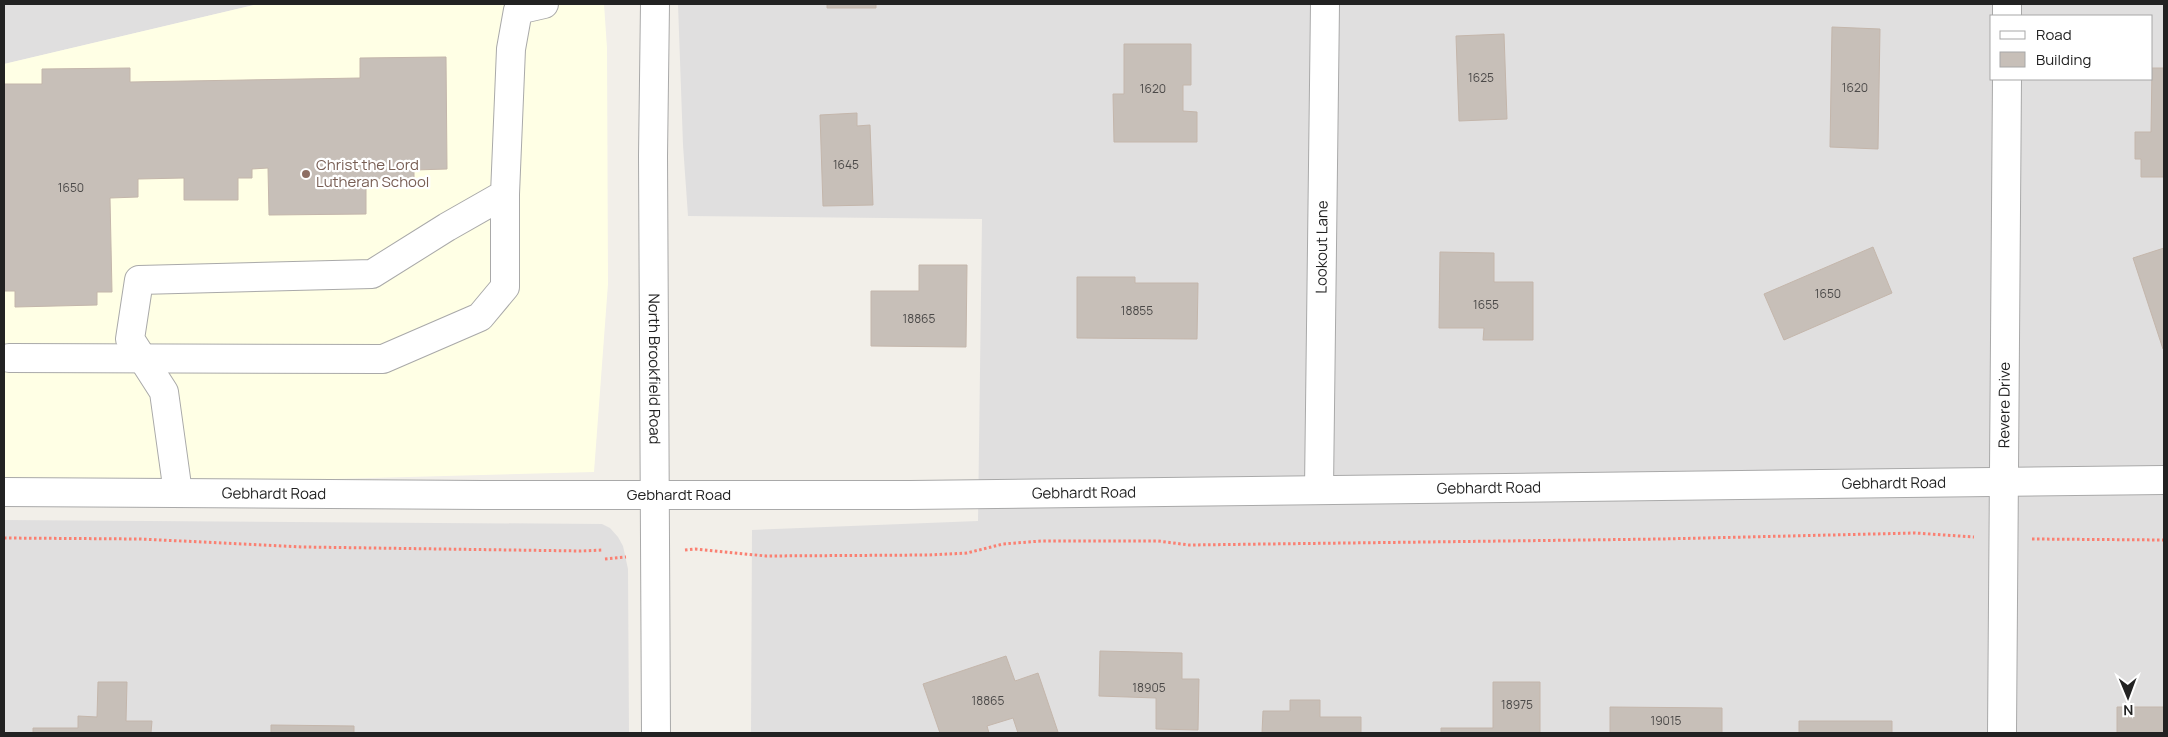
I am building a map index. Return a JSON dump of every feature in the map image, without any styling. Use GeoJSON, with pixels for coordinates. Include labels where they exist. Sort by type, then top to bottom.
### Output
{"type":"FeatureCollection","features":[{"type":"Feature","properties":{"kind":"street"},"geometry":{"type":"LineString","coordinates":[[8,358],[383,359],[480,317],[505,287],[505,194],[512,49],[518,10],[544,4]]}},
{"type":"Feature","properties":{"kind":"street","name":"North Brookfield Road"},"geometry":{"type":"LineString","coordinates":[[655,4],[653,166],[656,733]]}},
{"type":"Feature","properties":{"kind":"street","name":"Lookout Lane"},"geometry":{"type":"LineString","coordinates":[[1319,489],[1325,4]]}},
{"type":"Feature","properties":{"kind":"street","name":"Revere Drive"},"geometry":{"type":"LineString","coordinates":[[2002,733],[2007,80]]}},
{"type":"Feature","properties":{"kind":"street"},"geometry":{"type":"LineString","coordinates":[[178,493],[164,392],[130,338],[139,280],[372,274],[447,226],[505,194]]}},
{"type":"Feature","properties":{"kind":"street","name":"Gebhardt Road"},"geometry":{"type":"LineString","coordinates":[[4,492],[910,495],[2164,480]]}},
{"type":"Feature","properties":{"kind":"path"},"geometry":{"type":"LineString","coordinates":[[605,559],[695,549],[766,556],[929,555],[966,553],[1003,544],[1070,541],[1158,541],[1189,545],[1652,539],[1915,533],[2004,538],[2164,540]]}},
{"type":"Feature","properties":{"kind":"path"},"geometry":{"type":"LineString","coordinates":[[4,538],[141,539],[322,548],[603,550]]}},
{"type":"Feature","properties":{"kind":"shaded area"},"geometry":{"type":"Polygon","coordinates":[[[4,4],[258,4],[4,64],[4,4]]]}},
{"type":"Feature","properties":{"kind":"shaded area","name":"Christ the Lord Lutheran School"},"geometry":{"type":"Polygon","coordinates":[[[258,4],[604,4],[607,48],[608,284],[594,472],[334,479],[4,479],[4,64],[258,4]]]}},
{"type":"Feature","properties":{"kind":"shaded area"},"geometry":{"type":"Polygon","coordinates":[[[678,4],[2164,4],[2164,733],[751,733],[752,530],[978,521],[982,219],[688,216],[683,145],[678,4]]]}},
{"type":"Feature","properties":{"kind":"shaded area"},"geometry":{"type":"Polygon","coordinates":[[[4,520],[602,524],[610,528],[618,537],[623,546],[628,569],[629,733],[4,733],[4,520]]]}},
{"type":"Feature","properties":{"kind":"building"},"geometry":{"type":"Polygon","coordinates":[[[827,4],[876,4],[876,8],[827,8],[827,4]]]}},
{"type":"Feature","properties":{"kind":"building"},"geometry":{"type":"Polygon","coordinates":[[[1832,27],[1880,29],[1878,149],[1830,147],[1832,27]]]}},
{"type":"Feature","properties":{"kind":"building"},"geometry":{"type":"Polygon","coordinates":[[[1504,34],[1507,119],[1459,121],[1456,36],[1504,34]]]}},
{"type":"Feature","properties":{"kind":"building"},"geometry":{"type":"Polygon","coordinates":[[[1124,44],[1191,44],[1191,85],[1183,85],[1183,111],[1197,112],[1197,142],[1114,142],[1113,94],[1124,94],[1124,44]]]}},
{"type":"Feature","properties":{"kind":"building"},"geometry":{"type":"Polygon","coordinates":[[[446,57],[447,169],[414,170],[414,178],[366,179],[366,214],[269,215],[268,168],[252,169],[252,178],[238,178],[238,200],[184,200],[184,178],[138,179],[138,197],[110,198],[112,292],[97,292],[97,305],[15,307],[15,291],[4,291],[4,84],[42,84],[42,69],[130,68],[130,82],[360,78],[360,58],[446,57]]]}},
{"type":"Feature","properties":{"kind":"building"},"geometry":{"type":"Polygon","coordinates":[[[2153,68],[2164,68],[2164,177],[2141,177],[2141,159],[2135,159],[2135,132],[2151,132],[2153,68]]]}},
{"type":"Feature","properties":{"kind":"building"},"geometry":{"type":"Polygon","coordinates":[[[857,113],[857,126],[870,125],[873,205],[823,206],[820,115],[857,113]]]}},
{"type":"Feature","properties":{"kind":"building"},"geometry":{"type":"Polygon","coordinates":[[[1873,247],[1892,293],[1784,340],[1764,294],[1873,247]]]}},
{"type":"Feature","properties":{"kind":"building"},"geometry":{"type":"Polygon","coordinates":[[[2164,248],[2164,348],[2163,349],[2133,258],[2164,248]]]}},
{"type":"Feature","properties":{"kind":"building"},"geometry":{"type":"Polygon","coordinates":[[[1440,252],[1494,253],[1494,282],[1533,282],[1533,340],[1483,340],[1484,328],[1439,328],[1440,252]]]}},
{"type":"Feature","properties":{"kind":"building"},"geometry":{"type":"Polygon","coordinates":[[[919,265],[967,265],[966,347],[871,346],[871,291],[919,291],[919,265]]]}},
{"type":"Feature","properties":{"kind":"building"},"geometry":{"type":"Polygon","coordinates":[[[1077,277],[1135,277],[1135,283],[1198,283],[1197,339],[1077,338],[1077,277]]]}},
{"type":"Feature","properties":{"kind":"building"},"geometry":{"type":"Polygon","coordinates":[[[1100,651],[1182,653],[1182,679],[1199,679],[1198,730],[1156,729],[1156,698],[1099,696],[1100,651]]]}},
{"type":"Feature","properties":{"kind":"building"},"geometry":{"type":"Polygon","coordinates":[[[1006,656],[1015,681],[1038,673],[1058,732],[1018,733],[1013,718],[987,726],[989,733],[940,733],[923,684],[1006,656]]]}},
{"type":"Feature","properties":{"kind":"building"},"geometry":{"type":"Polygon","coordinates":[[[98,682],[127,682],[126,721],[152,721],[151,733],[33,733],[33,728],[78,728],[78,716],[97,717],[98,682]]]}},
{"type":"Feature","properties":{"kind":"building"},"geometry":{"type":"Polygon","coordinates":[[[1493,682],[1540,682],[1540,733],[1441,733],[1441,728],[1493,728],[1493,682]]]}},
{"type":"Feature","properties":{"kind":"building"},"geometry":{"type":"Polygon","coordinates":[[[1290,700],[1320,700],[1320,717],[1361,717],[1361,733],[1262,733],[1263,711],[1290,711],[1290,700]]]}},
{"type":"Feature","properties":{"kind":"building"},"geometry":{"type":"Polygon","coordinates":[[[1610,707],[1722,708],[1722,733],[1610,733],[1610,707]]]}},
{"type":"Feature","properties":{"kind":"building"},"geometry":{"type":"Polygon","coordinates":[[[2117,707],[2164,707],[2164,733],[2117,733],[2117,707]]]}},
{"type":"Feature","properties":{"kind":"building"},"geometry":{"type":"Polygon","coordinates":[[[1799,721],[1892,721],[1892,733],[1799,733],[1799,721]]]}},
{"type":"Feature","properties":{"kind":"building"},"geometry":{"type":"Polygon","coordinates":[[[271,725],[354,726],[354,733],[271,733],[271,725]]]}},
{"type":"Feature","properties":{"kind":"place","name":"Christ the Lord Lutheran School"},"geometry":{"type":"Point","coordinates":[306,174]}}]}
